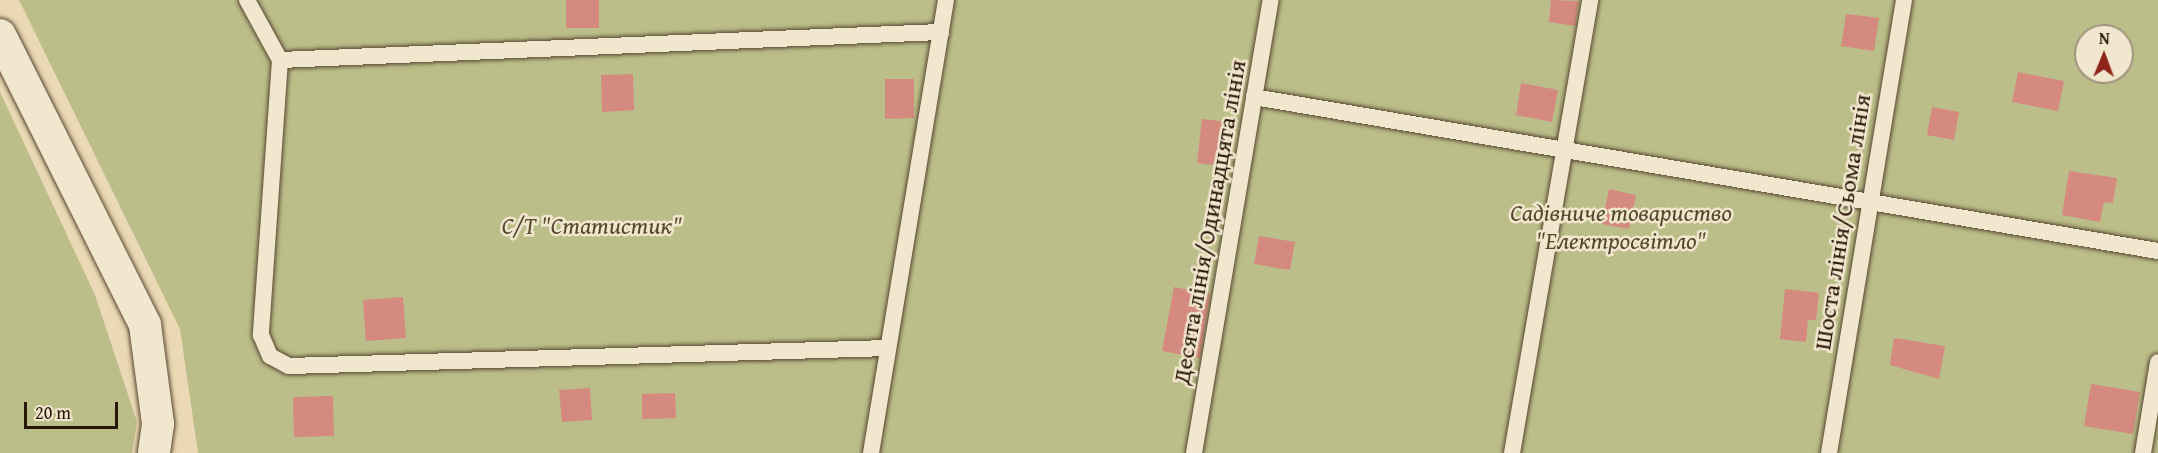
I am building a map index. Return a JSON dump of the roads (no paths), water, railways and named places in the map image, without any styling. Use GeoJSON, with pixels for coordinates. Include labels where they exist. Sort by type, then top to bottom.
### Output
{"type":"FeatureCollection","features":[{"type":"Feature","properties":{"kind":"street"},"geometry":{"type":"LineString","coordinates":[[0,35],[145,325],[158,424],[153,453]]}},
{"type":"Feature","properties":{"kind":"lane"},"geometry":{"type":"LineString","coordinates":[[247,0],[280,60],[261,335],[270,356],[289,366],[888,348]]}},
{"type":"Feature","properties":{"kind":"lane"},"geometry":{"type":"LineString","coordinates":[[871,453],[946,0]]}},
{"type":"Feature","properties":{"kind":"lane","name":"Десята лінія/Одинадцята лінія"},"geometry":{"type":"LineString","coordinates":[[1194,453],[1271,0]]}},
{"type":"Feature","properties":{"kind":"lane"},"geometry":{"type":"LineString","coordinates":[[1512,453],[1590,0]]}},
{"type":"Feature","properties":{"kind":"lane","name":"Шоста лінія/Сьома лінія"},"geometry":{"type":"LineString","coordinates":[[1829,453],[1904,0]]}},
{"type":"Feature","properties":{"kind":"lane"},"geometry":{"type":"LineString","coordinates":[[280,60],[941,32]]}},
{"type":"Feature","properties":{"kind":"lane"},"geometry":{"type":"LineString","coordinates":[[1254,97],[1869,204],[2158,250]]}},
{"type":"Feature","properties":{"kind":"lane"},"geometry":{"type":"LineString","coordinates":[[2142,453],[2158,362]]}},
{"type":"Feature","properties":{"kind":"park label","name":"С/Т \"Статистик\""},"geometry":{"type":"Point","coordinates":[592,226]}},
{"type":"Feature","properties":{"kind":"park label","name":"Садівниче товариство \"Електросвітло\""},"geometry":{"type":"Point","coordinates":[1621,227]}}]}
